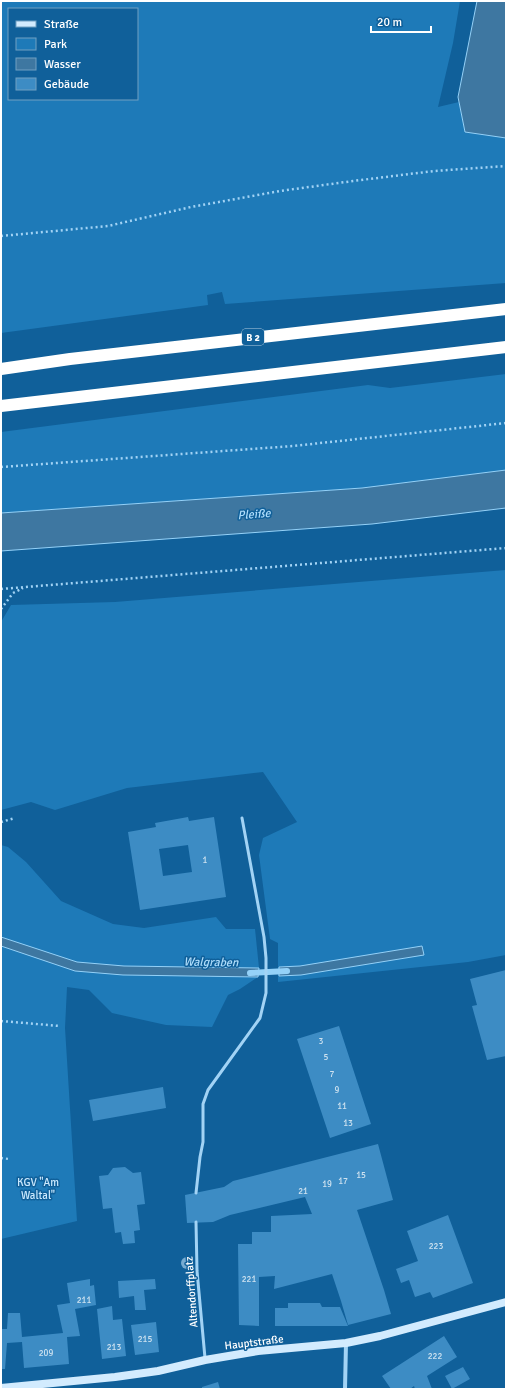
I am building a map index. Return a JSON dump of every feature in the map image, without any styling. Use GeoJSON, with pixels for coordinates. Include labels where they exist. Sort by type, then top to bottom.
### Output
{"type":"FeatureCollection","features":[{"type":"Feature","properties":{"kind":"highway","name":"B 2"},"geometry":{"type":"LineString","coordinates":[[1,369],[70,359],[506,309]]}},
{"type":"Feature","properties":{"kind":"highway"},"geometry":{"type":"LineString","coordinates":[[1,406],[297,370],[506,347]]}},
{"type":"Feature","properties":{"kind":"main road","name":"Hauptstraße"},"geometry":{"type":"LineString","coordinates":[[1,1388],[115,1377],[158,1371],[205,1360],[258,1352],[346,1343],[380,1336],[506,1302]]}},
{"type":"Feature","properties":{"kind":"street"},"geometry":{"type":"LineString","coordinates":[[345,1389],[346,1343]]}},
{"type":"Feature","properties":{"kind":"lane"},"geometry":{"type":"LineString","coordinates":[[196,1193],[203,1142],[203,1104],[208,1090],[260,1018],[266,993],[266,958],[242,818]]}},
{"type":"Feature","properties":{"kind":"lane","name":"Altendorffplatz"},"geometry":{"type":"LineString","coordinates":[[196,1222],[197,1271],[205,1360]]}},
{"type":"Feature","properties":{"kind":"path"},"geometry":{"type":"LineString","coordinates":[[1,236],[108,226],[191,207],[280,191],[434,171],[506,166]]}},
{"type":"Feature","properties":{"kind":"path"},"geometry":{"type":"LineString","coordinates":[[1,467],[293,446],[506,423]]}},
{"type":"Feature","properties":{"kind":"path"},"geometry":{"type":"LineString","coordinates":[[1,589],[506,548]]}},
{"type":"Feature","properties":{"kind":"path"},"geometry":{"type":"LineString","coordinates":[[1,609],[13,592],[26,587]]}},
{"type":"Feature","properties":{"kind":"path"},"geometry":{"type":"LineString","coordinates":[[1,822],[15,818]]}},
{"type":"Feature","properties":{"kind":"path"},"geometry":{"type":"LineString","coordinates":[[1,1021],[60,1026]]}},
{"type":"Feature","properties":{"kind":"path"},"geometry":{"type":"LineString","coordinates":[[1,1158],[9,1159]]}},
{"type":"Feature","properties":{"kind":"green space"},"geometry":{"type":"Polygon","coordinates":[[[1,1],[460,1],[453,43],[438,107],[459,102],[466,132],[506,138],[506,283],[225,304],[222,292],[207,295],[208,305],[1,333],[1,1]]]}},
{"type":"Feature","properties":{"kind":"green space"},"geometry":{"type":"Polygon","coordinates":[[[506,374],[506,470],[362,488],[1,513],[1,432],[368,385],[390,388],[506,374]]]}},
{"type":"Feature","properties":{"kind":"green space"},"geometry":{"type":"Polygon","coordinates":[[[506,570],[506,955],[468,962],[278,982],[278,943],[270,939],[259,855],[263,838],[297,822],[263,772],[127,788],[55,810],[31,802],[1,810],[1,622],[11,605],[115,602],[506,570]]]}},
{"type":"Feature","properties":{"kind":"green space","name":"KGV \"Am Waltal\""},"geometry":{"type":"Polygon","coordinates":[[[1,845],[8,847],[26,862],[61,901],[113,924],[144,928],[216,917],[226,929],[255,929],[259,968],[258,977],[228,995],[212,1027],[166,1025],[112,1013],[89,990],[67,987],[65,1028],[77,1221],[1,1239],[1,845]]]}},
{"type":"Feature","properties":{"kind":"water"},"geometry":{"type":"Polygon","coordinates":[[[477,1],[506,1],[506,138],[465,132],[458,97],[477,1]]]}},
{"type":"Feature","properties":{"kind":"water","name":"Pleiße"},"geometry":{"type":"Polygon","coordinates":[[[506,470],[506,508],[372,524],[1,551],[1,513],[362,488],[506,470]]]}},
{"type":"Feature","properties":{"kind":"water"},"geometry":{"type":"Polygon","coordinates":[[[1,937],[77,962],[124,966],[259,968],[258,977],[123,975],[75,971],[1,946],[1,937]]]}},
{"type":"Feature","properties":{"kind":"water"},"geometry":{"type":"Polygon","coordinates":[[[422,946],[424,955],[301,975],[279,976],[279,967],[300,966],[422,946]]]}},
{"type":"Feature","properties":{"kind":"building"},"geometry":{"type":"Polygon","coordinates":[[[188,817],[189,821],[214,817],[226,897],[140,910],[128,832],[156,827],[155,823],[188,817]],[[188,845],[159,849],[163,876],[192,872],[188,845]]]}},
{"type":"Feature","properties":{"kind":"building"},"geometry":{"type":"Polygon","coordinates":[[[506,970],[506,1056],[487,1060],[472,1006],[477,1005],[470,979],[506,970]]]}},
{"type":"Feature","properties":{"kind":"building"},"geometry":{"type":"Polygon","coordinates":[[[339,1026],[371,1124],[330,1138],[297,1039],[339,1026]]]}},
{"type":"Feature","properties":{"kind":"building"},"geometry":{"type":"Polygon","coordinates":[[[163,1087],[166,1108],[93,1121],[89,1100],[163,1087]]]}},
{"type":"Feature","properties":{"kind":"building"},"geometry":{"type":"Polygon","coordinates":[[[378,1144],[393,1200],[357,1210],[391,1314],[348,1325],[332,1274],[274,1289],[275,1276],[259,1277],[259,1326],[239,1325],[238,1244],[252,1244],[252,1232],[271,1232],[271,1216],[312,1214],[305,1197],[230,1215],[213,1222],[187,1223],[185,1195],[224,1187],[233,1181],[378,1144]]]}},
{"type":"Feature","properties":{"kind":"building"},"geometry":{"type":"Polygon","coordinates":[[[125,1167],[133,1173],[141,1172],[145,1204],[137,1205],[140,1230],[134,1231],[135,1243],[123,1244],[121,1232],[115,1233],[112,1208],[103,1209],[99,1176],[108,1175],[113,1168],[125,1167]]]}},
{"type":"Feature","properties":{"kind":"building"},"geometry":{"type":"Polygon","coordinates":[[[448,1215],[473,1283],[433,1298],[430,1292],[415,1297],[409,1280],[401,1283],[396,1269],[418,1261],[407,1231],[448,1215]]]}},
{"type":"Feature","properties":{"kind":"building"},"geometry":{"type":"Polygon","coordinates":[[[90,1279],[90,1286],[94,1285],[96,1305],[75,1309],[80,1336],[67,1337],[69,1364],[24,1368],[22,1342],[7,1343],[5,1369],[1,1369],[1,1329],[7,1329],[8,1313],[20,1313],[22,1337],[63,1333],[57,1305],[70,1303],[67,1283],[90,1279]]]}},
{"type":"Feature","properties":{"kind":"building"},"geometry":{"type":"Polygon","coordinates":[[[155,1279],[156,1289],[144,1290],[146,1310],[135,1310],[134,1296],[119,1298],[118,1281],[155,1279]]]}},
{"type":"Feature","properties":{"kind":"building"},"geometry":{"type":"Polygon","coordinates":[[[288,1303],[320,1303],[322,1307],[340,1307],[348,1326],[275,1326],[275,1308],[288,1308],[288,1303]]]}},
{"type":"Feature","properties":{"kind":"building"},"geometry":{"type":"Polygon","coordinates":[[[112,1306],[113,1320],[122,1319],[126,1356],[102,1359],[97,1309],[112,1306]]]}},
{"type":"Feature","properties":{"kind":"building"},"geometry":{"type":"Polygon","coordinates":[[[156,1322],[159,1352],[135,1355],[131,1325],[156,1322]]]}},
{"type":"Feature","properties":{"kind":"building"},"geometry":{"type":"Polygon","coordinates":[[[444,1336],[457,1357],[427,1376],[432,1389],[415,1389],[414,1386],[410,1389],[391,1389],[382,1376],[444,1336]]]}},
{"type":"Feature","properties":{"kind":"building"},"geometry":{"type":"Polygon","coordinates":[[[463,1367],[470,1379],[452,1389],[445,1376],[463,1367]]]}},
{"type":"Feature","properties":{"kind":"building"},"geometry":{"type":"Polygon","coordinates":[[[218,1382],[220,1389],[202,1389],[202,1387],[218,1382]]]}},
{"type":"Feature","properties":{"kind":"waterway","name":"Walgraben"},"geometry":{"type":"LineString","coordinates":[[250,973],[287,971]]}}]}
